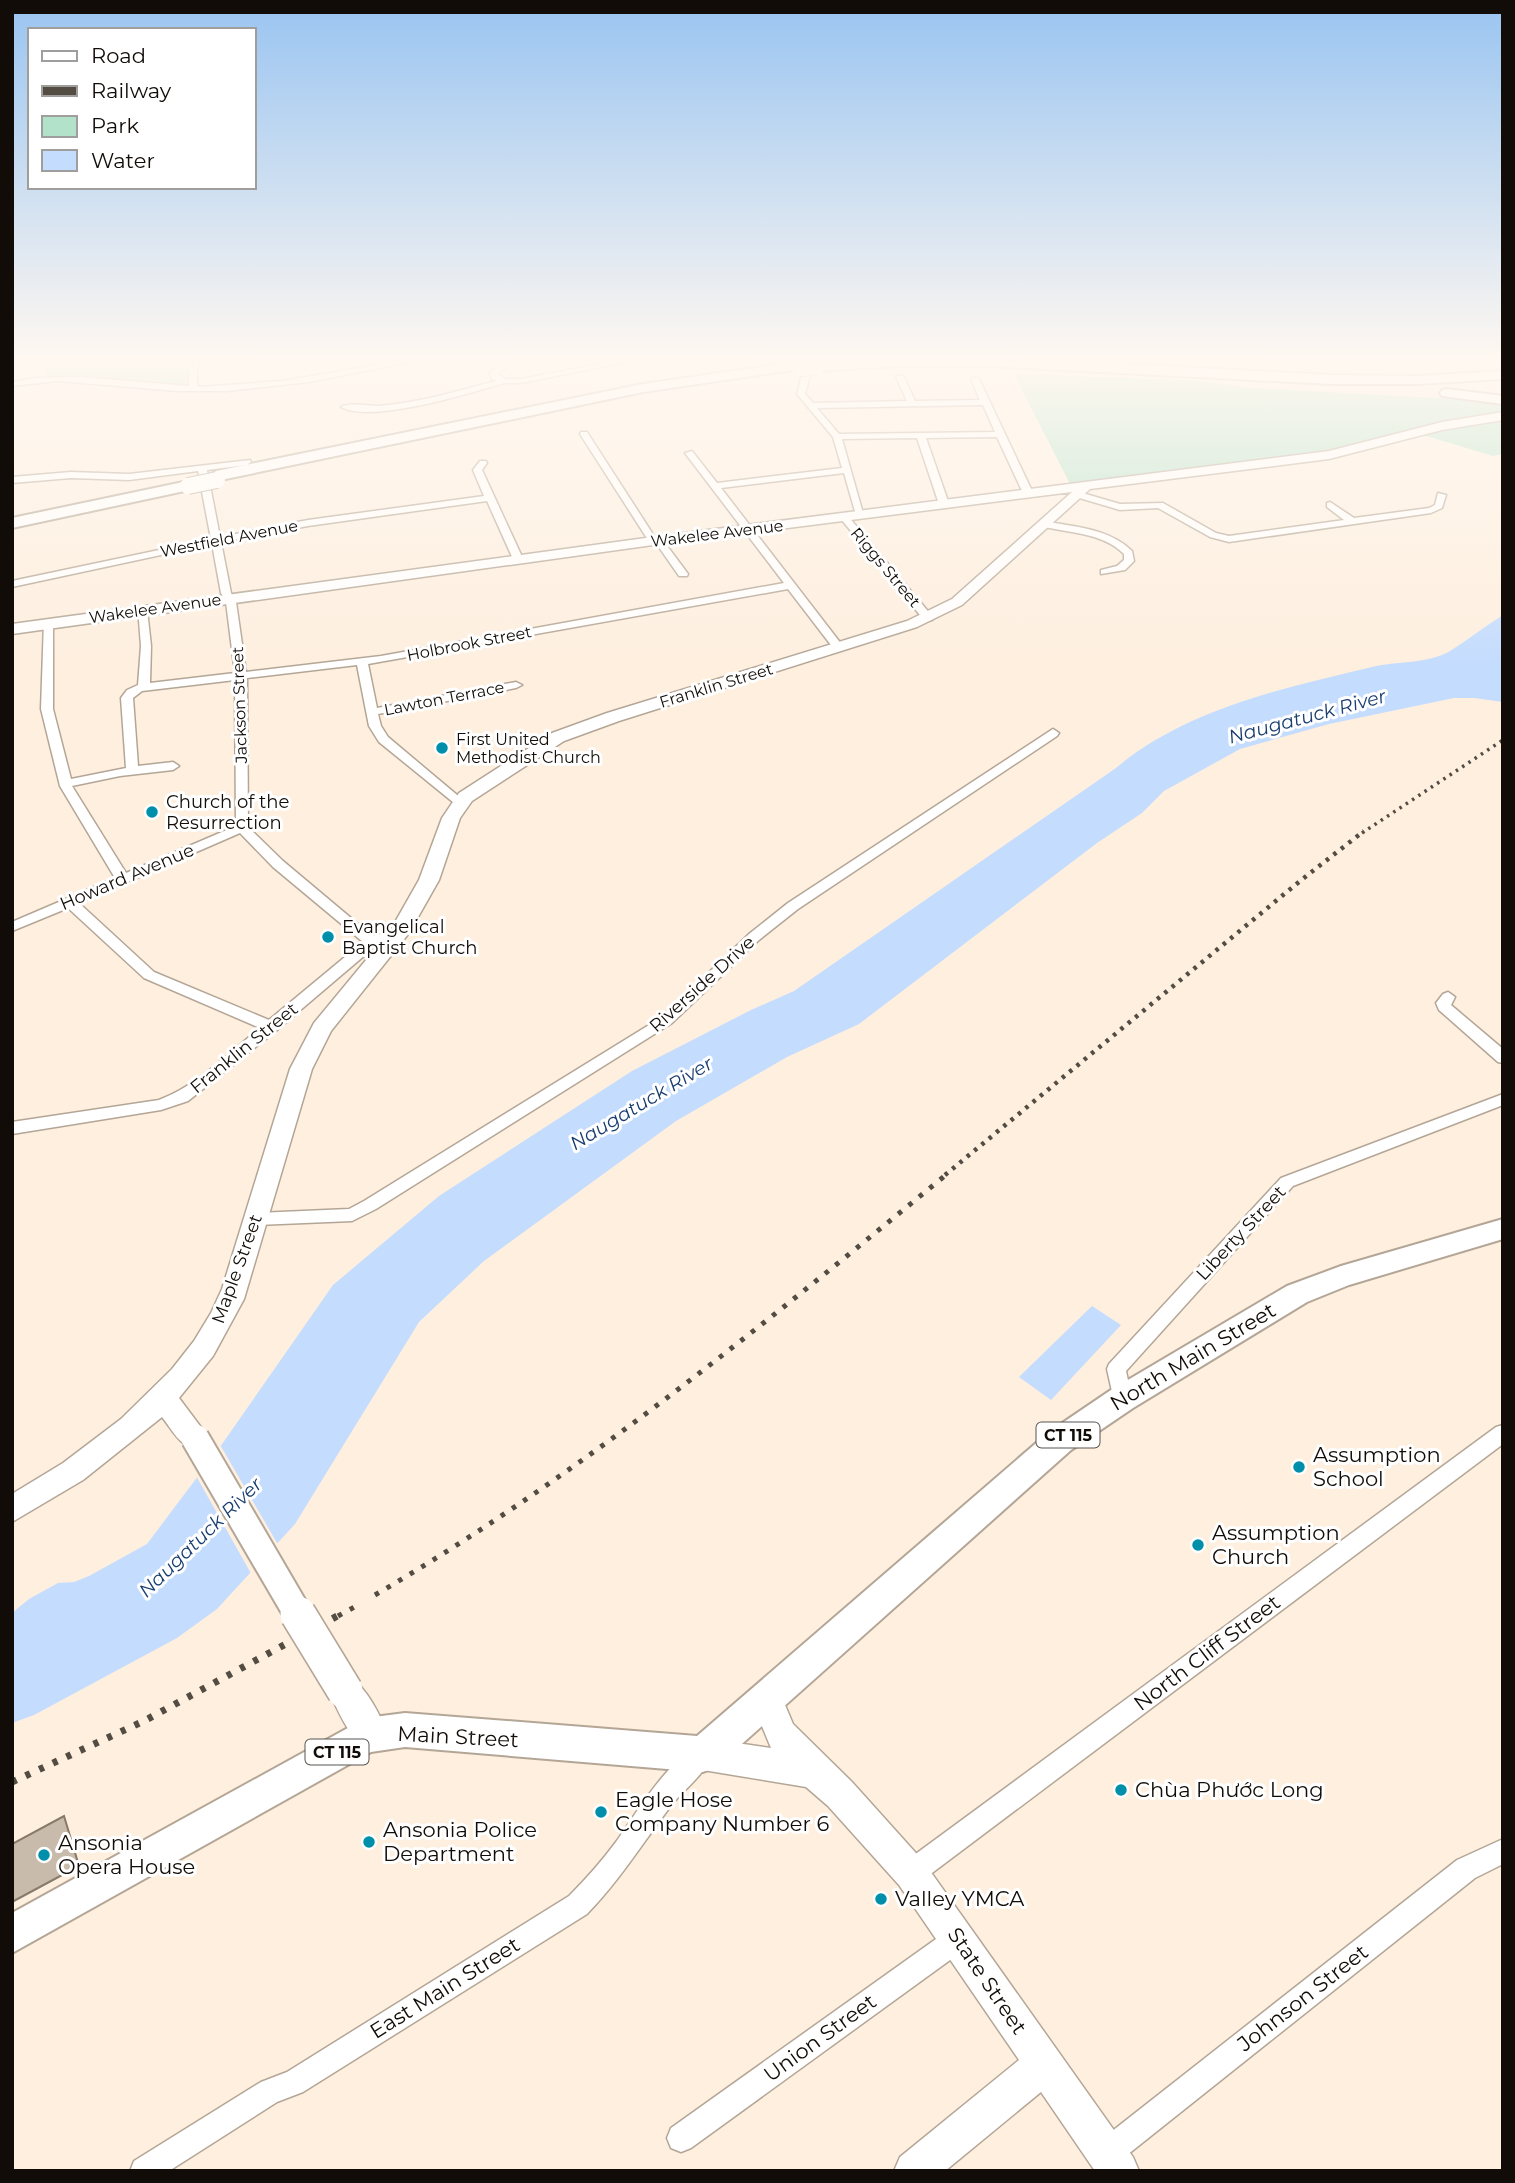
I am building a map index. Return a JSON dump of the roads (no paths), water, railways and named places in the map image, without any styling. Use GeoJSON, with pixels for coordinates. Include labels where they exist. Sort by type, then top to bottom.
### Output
{"type":"FeatureCollection","features":[{"type":"Feature","properties":{"kind":"highway"},"geometry":{"type":"LineString","coordinates":[[12,521],[280,462]]}},
{"type":"Feature","properties":{"kind":"main road","name":"Wakelee Avenue"},"geometry":{"type":"LineString","coordinates":[[12,629],[518,559],[1028,493],[1082,491],[1282,462]]}},
{"type":"Feature","properties":{"kind":"main road","name":"Franklin Street"},"geometry":{"type":"LineString","coordinates":[[458,803],[558,737],[613,717],[928,618],[957,602],[1082,491]]}},
{"type":"Feature","properties":{"kind":"main road"},"geometry":{"type":"LineString","coordinates":[[399,933],[429,880],[458,803]]}},
{"type":"Feature","properties":{"kind":"main road","name":"Maple Street"},"geometry":{"type":"LineString","coordinates":[[163,1398],[201,1353],[224,1315],[257,1219],[301,1069],[312,1046],[322,1028],[399,933]]}},
{"type":"Feature","properties":{"kind":"main road","name":"North Main Street"},"geometry":{"type":"LineString","coordinates":[[703,1754],[1060,1441],[1122,1399],[1297,1294],[1341,1277],[1503,1229]]}},
{"type":"Feature","properties":{"kind":"main road"},"geometry":{"type":"LineString","coordinates":[[12,1508],[58,1481],[122,1435],[163,1398],[195,1438],[269,1567],[372,1735]]}},
{"type":"Feature","properties":{"kind":"main road","name":"State Street"},"geometry":{"type":"LineString","coordinates":[[766,1697],[781,1735],[814,1771],[840,1794],[911,1873],[959,1938],[1113,2162]]}},
{"type":"Feature","properties":{"kind":"main road","name":"Main Street"},"geometry":{"type":"LineString","coordinates":[[12,1934],[372,1735],[405,1730],[703,1754]]}},
{"type":"Feature","properties":{"kind":"main road"},"geometry":{"type":"LineString","coordinates":[[703,1754],[814,1771]]}},
{"type":"Feature","properties":{"kind":"main road"},"geometry":{"type":"LineString","coordinates":[[914,2171],[1044,2064]]}},
{"type":"Feature","properties":{"kind":"street"},"geometry":{"type":"LineString","coordinates":[[12,480],[212,475],[247,462]]}},
{"type":"Feature","properties":{"kind":"street"},"geometry":{"type":"LineString","coordinates":[[603,462],[656,541],[683,574]]}},
{"type":"Feature","properties":{"kind":"street"},"geometry":{"type":"LineString","coordinates":[[696,462],[838,647]]}},
{"type":"Feature","properties":{"kind":"street"},"geometry":{"type":"LineString","coordinates":[[845,462],[860,515]]}},
{"type":"Feature","properties":{"kind":"street"},"geometry":{"type":"LineString","coordinates":[[930,462],[944,504]]}},
{"type":"Feature","properties":{"kind":"street"},"geometry":{"type":"LineString","coordinates":[[1014,462],[1028,493]]}},
{"type":"Feature","properties":{"kind":"street"},"geometry":{"type":"LineString","coordinates":[[483,463],[477,470],[518,559]]}},
{"type":"Feature","properties":{"kind":"street"},"geometry":{"type":"LineString","coordinates":[[715,486],[847,470]]}},
{"type":"Feature","properties":{"kind":"street","name":"Jackson Street"},"geometry":{"type":"LineString","coordinates":[[212,475],[217,540],[241,677],[242,828]]}},
{"type":"Feature","properties":{"kind":"street"},"geometry":{"type":"LineString","coordinates":[[1082,491],[1120,507],[1160,505],[1213,535],[1229,539],[1432,510],[1439,506],[1441,495]]}},
{"type":"Feature","properties":{"kind":"street","name":"Westfield Avenue"},"geometry":{"type":"LineString","coordinates":[[12,584],[217,540],[346,517],[489,498]]}},
{"type":"Feature","properties":{"kind":"street"},"geometry":{"type":"LineString","coordinates":[[1330,505],[1352,521]]}},
{"type":"Feature","properties":{"kind":"street","name":"Riggs Street"},"geometry":{"type":"LineString","coordinates":[[844,517],[928,618]]}},
{"type":"Feature","properties":{"kind":"street"},"geometry":{"type":"LineString","coordinates":[[1043,524],[1100,537],[1122,546],[1129,553],[1129,561],[1121,568],[1105,572]]}},
{"type":"Feature","properties":{"kind":"street","name":"Holbrook Street"},"geometry":{"type":"LineString","coordinates":[[144,687],[362,662],[791,585]]}},
{"type":"Feature","properties":{"kind":"street"},"geometry":{"type":"LineString","coordinates":[[132,771],[127,698],[131,692],[144,687],[146,646],[142,610]]}},
{"type":"Feature","properties":{"kind":"street"},"geometry":{"type":"LineString","coordinates":[[48,623],[47,709],[65,784],[122,878]]}},
{"type":"Feature","properties":{"kind":"street"},"geometry":{"type":"LineString","coordinates":[[362,662],[375,726],[391,748],[458,803]]}},
{"type":"Feature","properties":{"kind":"street","name":"Lawton Terrace"},"geometry":{"type":"LineString","coordinates":[[372,712],[516,685]]}},
{"type":"Feature","properties":{"kind":"street","name":"Riverside Drive"},"geometry":{"type":"LineString","coordinates":[[257,1219],[352,1215],[370,1205],[667,1020],[754,937],[793,906],[1053,733]]}},
{"type":"Feature","properties":{"kind":"street"},"geometry":{"type":"LineString","coordinates":[[65,784],[173,766]]}},
{"type":"Feature","properties":{"kind":"street"},"geometry":{"type":"LineString","coordinates":[[242,828],[278,864],[373,941],[399,933]]}},
{"type":"Feature","properties":{"kind":"street","name":"Howard Avenue"},"geometry":{"type":"LineString","coordinates":[[12,928],[242,828]]}},
{"type":"Feature","properties":{"kind":"street"},"geometry":{"type":"LineString","coordinates":[[70,902],[149,975],[272,1027]]}},
{"type":"Feature","properties":{"kind":"street","name":"Franklin Street"},"geometry":{"type":"LineString","coordinates":[[12,1128],[175,1100],[190,1092],[272,1027],[373,941]]}},
{"type":"Feature","properties":{"kind":"street"},"geometry":{"type":"LineString","coordinates":[[1448,997],[1443,1005],[1503,1059]]}},
{"type":"Feature","properties":{"kind":"street","name":"Liberty Street"},"geometry":{"type":"LineString","coordinates":[[1122,1399],[1116,1369],[1287,1182],[1503,1099]]}},
{"type":"Feature","properties":{"kind":"street","name":"North Cliff Street"},"geometry":{"type":"LineString","coordinates":[[911,1873],[1503,1433]]}},
{"type":"Feature","properties":{"kind":"street","name":"East Main Street"},"geometry":{"type":"LineString","coordinates":[[144,2171],[270,2091],[294,2083],[578,1905],[605,1875],[675,1779],[703,1754]]}},
{"type":"Feature","properties":{"kind":"street","name":"Johnson Street"},"geometry":{"type":"LineString","coordinates":[[1113,2162],[1466,1869],[1503,1851]]}},
{"type":"Feature","properties":{"kind":"street","name":"Union Street"},"geometry":{"type":"LineString","coordinates":[[681,2138],[959,1938]]}},
{"type":"Feature","properties":{"kind":"water","name":"Naugatuck River"},"geometry":{"type":"Polygon","coordinates":[[[1503,615],[1503,702],[1454,698],[1329,724],[1240,749],[1164,791],[1142,813],[1097,843],[859,1024],[787,1057],[676,1121],[484,1261],[419,1322],[295,1524],[217,1609],[177,1638],[34,1715],[12,1723],[12,1613],[29,1599],[58,1583],[74,1582],[89,1576],[147,1544],[220,1447],[333,1285],[439,1196],[632,1071],[794,991],[1143,748],[1173,730],[1237,703],[1305,683],[1381,665],[1441,655],[1503,615]]]}},
{"type":"Feature","properties":{"kind":"water"},"geometry":{"type":"Polygon","coordinates":[[[1092,1306],[1121,1325],[1051,1400],[1019,1377],[1092,1306]]]}},
{"type":"Feature","properties":{"kind":"railway"},"geometry":{"type":"LineString","coordinates":[[1362,833],[1503,740]]}},
{"type":"Feature","properties":{"kind":"railway"},"geometry":{"type":"LineString","coordinates":[[945,1175],[1364,831]]}},
{"type":"Feature","properties":{"kind":"railway"},"geometry":{"type":"LineString","coordinates":[[375,1595],[526,1499],[670,1396],[947,1174]]}},
{"type":"Feature","properties":{"kind":"railway"},"geometry":{"type":"LineString","coordinates":[[338,1616],[358,1605]]}},
{"type":"Feature","properties":{"kind":"railway"},"geometry":{"type":"LineString","coordinates":[[12,1782],[144,1721],[341,1614]]}},
{"type":"Feature","properties":{"kind":"place","name":"First United Methodist Church"},"geometry":{"type":"Point","coordinates":[442,748]}},
{"type":"Feature","properties":{"kind":"place","name":"Church of the Resurrection"},"geometry":{"type":"Point","coordinates":[152,812]}},
{"type":"Feature","properties":{"kind":"place","name":"Evangelical Baptist Church"},"geometry":{"type":"Point","coordinates":[328,937]}},
{"type":"Feature","properties":{"kind":"place","name":"Assumption School"},"geometry":{"type":"Point","coordinates":[1299,1467]}},
{"type":"Feature","properties":{"kind":"place","name":"Assumption Church"},"geometry":{"type":"Point","coordinates":[1198,1545]}},
{"type":"Feature","properties":{"kind":"place","name":"Chùa Phước Long"},"geometry":{"type":"Point","coordinates":[1121,1790]}},
{"type":"Feature","properties":{"kind":"place","name":"Eagle Hose Company Number 6"},"geometry":{"type":"Point","coordinates":[601,1812]}},
{"type":"Feature","properties":{"kind":"place","name":"Ansonia Police Department"},"geometry":{"type":"Point","coordinates":[369,1842]}},
{"type":"Feature","properties":{"kind":"place","name":"Ansonia Opera House"},"geometry":{"type":"Point","coordinates":[44,1855]}},
{"type":"Feature","properties":{"kind":"place","name":"Valley YMCA"},"geometry":{"type":"Point","coordinates":[881,1899]}}]}
